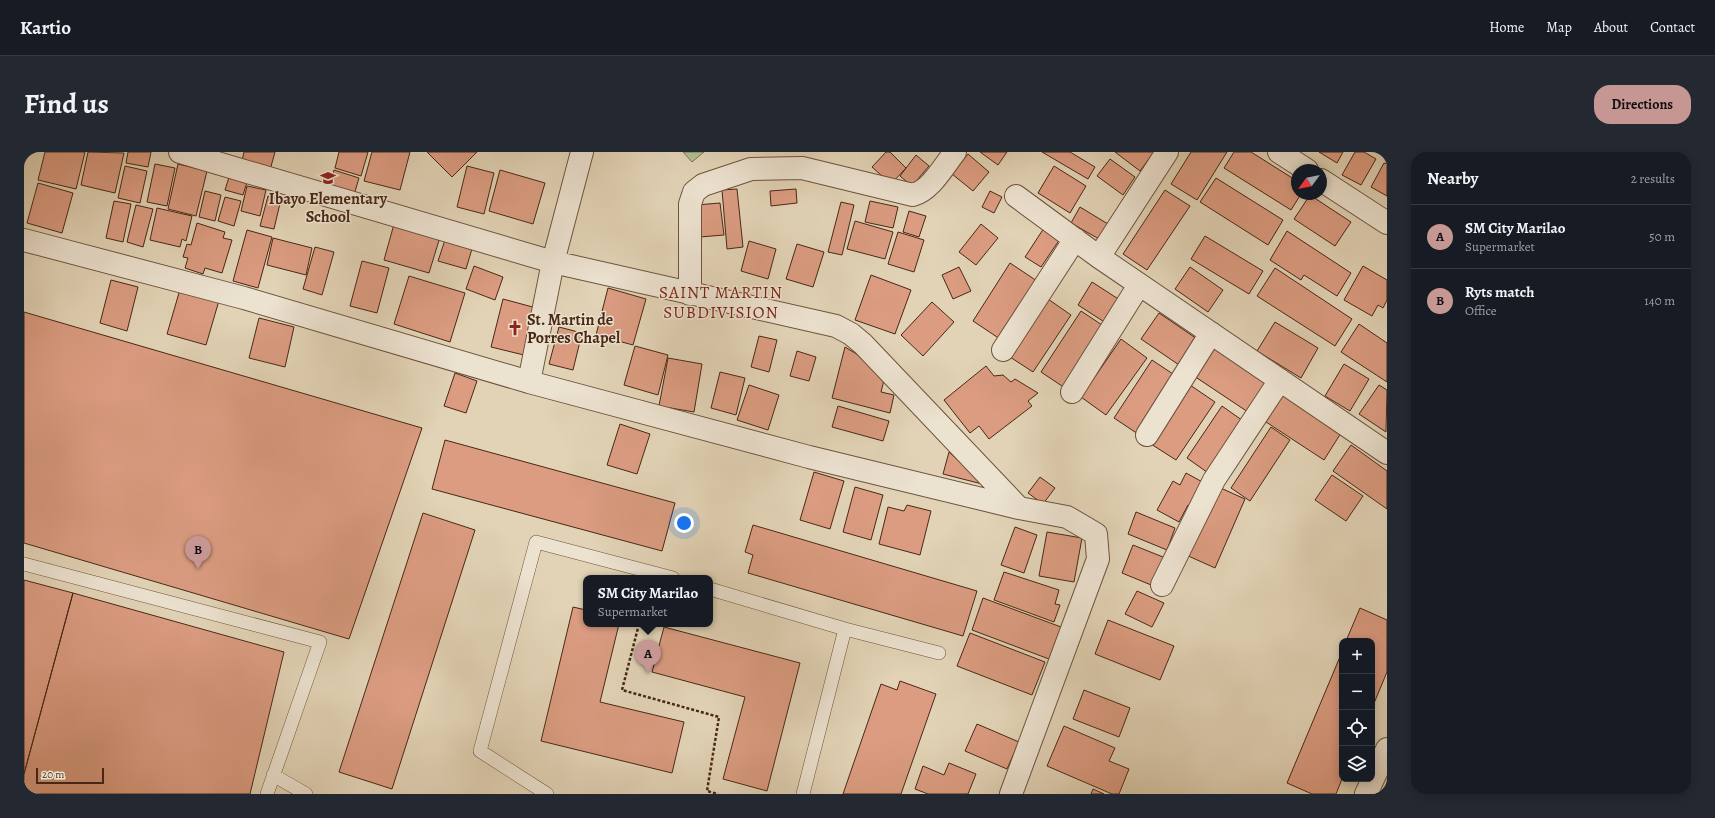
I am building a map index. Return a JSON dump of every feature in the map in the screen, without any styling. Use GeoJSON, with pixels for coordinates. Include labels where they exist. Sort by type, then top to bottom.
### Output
{"type":"FeatureCollection","features":[{"type":"Feature","properties":{"kind":"street"},"geometry":{"type":"LineString","coordinates":[[180,152],[553,262],[836,326],[851,334],[863,344],[1019,508]]}},
{"type":"Feature","properties":{"kind":"street"},"geometry":{"type":"LineString","coordinates":[[530,382],[553,262],[582,152]]}},
{"type":"Feature","properties":{"kind":"street"},"geometry":{"type":"LineString","coordinates":[[751,169],[770,152]]}},
{"type":"Feature","properties":{"kind":"street"},"geometry":{"type":"LineString","coordinates":[[690,294],[690,204],[694,192],[703,185],[751,169],[802,168],[913,195],[921,193],[928,187],[955,152]]}},
{"type":"Feature","properties":{"kind":"street"},"geometry":{"type":"LineString","coordinates":[[1099,257],[1167,152]]}},
{"type":"Feature","properties":{"kind":"street"},"geometry":{"type":"LineString","coordinates":[[1279,152],[1298,164]]}},
{"type":"Feature","properties":{"kind":"street"},"geometry":{"type":"LineString","coordinates":[[1327,184],[1387,223]]}},
{"type":"Feature","properties":{"kind":"street"},"geometry":{"type":"LineString","coordinates":[[1016,196],[1139,285],[1387,453]]}},
{"type":"Feature","properties":{"kind":"street"},"geometry":{"type":"LineString","coordinates":[[24,240],[244,298],[530,382],[809,457],[1019,508],[1067,517],[1096,534],[1098,559],[1011,794]]}},
{"type":"Feature","properties":{"kind":"street"},"geometry":{"type":"LineString","coordinates":[[1003,350],[1075,240]]}},
{"type":"Feature","properties":{"kind":"street"},"geometry":{"type":"LineString","coordinates":[[1072,392],[1139,285]]}},
{"type":"Feature","properties":{"kind":"street"},"geometry":{"type":"LineString","coordinates":[[1147,435],[1211,334]]}},
{"type":"Feature","properties":{"kind":"street"},"geometry":{"type":"LineString","coordinates":[[1162,585],[1214,480],[1280,380]]}},
{"type":"Feature","properties":{"kind":"street"},"geometry":{"type":"LineString","coordinates":[[1366,794],[1387,749]]}},
{"type":"Feature","properties":{"kind":"lane"},"geometry":{"type":"LineString","coordinates":[[547,794],[480,751],[536,542],[661,575]]}},
{"type":"Feature","properties":{"kind":"lane"},"geometry":{"type":"LineString","coordinates":[[24,564],[320,642],[267,794]]}},
{"type":"Feature","properties":{"kind":"lane"},"geometry":{"type":"LineString","coordinates":[[713,590],[845,629],[939,653]]}},
{"type":"Feature","properties":{"kind":"lane"},"geometry":{"type":"LineString","coordinates":[[803,794],[845,629]]}},
{"type":"Feature","properties":{"kind":"lane"},"geometry":{"type":"LineString","coordinates":[[273,774],[306,794]]}},
{"type":"Feature","properties":{"kind":"path"},"geometry":{"type":"LineString","coordinates":[[638,627],[622,690],[719,717],[707,790],[718,794]]}},
{"type":"Feature","properties":{"kind":"green space"},"geometry":{"type":"Polygon","coordinates":[[[683,152],[704,152],[692,162],[683,152]]]}},
{"type":"Feature","properties":{"kind":"building"},"geometry":{"type":"Polygon","coordinates":[[[45,152],[85,152],[76,189],[38,180],[45,152]]]}},
{"type":"Feature","properties":{"kind":"building"},"geometry":{"type":"Polygon","coordinates":[[[88,152],[124,153],[115,193],[81,185],[88,152]]]}},
{"type":"Feature","properties":{"kind":"building"},"geometry":{"type":"Polygon","coordinates":[[[128,152],[151,152],[148,167],[126,163],[128,152]]]}},
{"type":"Feature","properties":{"kind":"building"},"geometry":{"type":"Polygon","coordinates":[[[244,152],[275,152],[270,170],[242,161],[244,152]]]}},
{"type":"Feature","properties":{"kind":"building"},"geometry":{"type":"Polygon","coordinates":[[[339,152],[368,152],[361,176],[335,168],[339,152]]]}},
{"type":"Feature","properties":{"kind":"building"},"geometry":{"type":"Polygon","coordinates":[[[372,152],[410,152],[400,190],[364,181],[372,152]]]}},
{"type":"Feature","properties":{"kind":"building"},"geometry":{"type":"Polygon","coordinates":[[[427,152],[477,152],[452,177],[427,152]]]}},
{"type":"Feature","properties":{"kind":"building"},"geometry":{"type":"Polygon","coordinates":[[[886,152],[890,152],[906,168],[891,184],[872,167],[886,152]]]}},
{"type":"Feature","properties":{"kind":"building"},"geometry":{"type":"Polygon","coordinates":[[[980,152],[1007,152],[998,165],[980,152]]]}},
{"type":"Feature","properties":{"kind":"building"},"geometry":{"type":"Polygon","coordinates":[[[1042,152],[1070,152],[1095,167],[1088,179],[1042,152]]]}},
{"type":"Feature","properties":{"kind":"building"},"geometry":{"type":"Polygon","coordinates":[[[1115,152],[1154,152],[1140,171],[1115,152]]]}},
{"type":"Feature","properties":{"kind":"building"},"geometry":{"type":"Polygon","coordinates":[[[1191,152],[1227,152],[1197,200],[1171,184],[1191,152]]]}},
{"type":"Feature","properties":{"kind":"building"},"geometry":{"type":"Polygon","coordinates":[[[1234,152],[1251,152],[1291,177],[1291,200],[1297,200],[1291,210],[1224,168],[1234,152]]]}},
{"type":"Feature","properties":{"kind":"building"},"geometry":{"type":"Polygon","coordinates":[[[1319,152],[1343,152],[1337,163],[1319,152]]]}},
{"type":"Feature","properties":{"kind":"building"},"geometry":{"type":"Polygon","coordinates":[[[1355,152],[1364,152],[1376,159],[1361,185],[1342,175],[1355,152]]]}},
{"type":"Feature","properties":{"kind":"building"},"geometry":{"type":"Polygon","coordinates":[[[968,154],[989,172],[973,191],[952,174],[968,154]]]}},
{"type":"Feature","properties":{"kind":"building"},"geometry":{"type":"Polygon","coordinates":[[[916,155],[929,166],[912,186],[900,176],[916,155]]]}},
{"type":"Feature","properties":{"kind":"building"},"geometry":{"type":"Polygon","coordinates":[[[1110,159],[1135,177],[1123,195],[1097,176],[1110,159]]]}},
{"type":"Feature","properties":{"kind":"building"},"geometry":{"type":"Polygon","coordinates":[[[1384,163],[1387,164],[1387,196],[1371,187],[1384,163]]]}},
{"type":"Feature","properties":{"kind":"building"},"geometry":{"type":"Polygon","coordinates":[[[155,164],[175,168],[167,206],[147,202],[155,164]]]}},
{"type":"Feature","properties":{"kind":"building"},"geometry":{"type":"Polygon","coordinates":[[[178,164],[207,171],[196,216],[168,209],[178,164]]]}},
{"type":"Feature","properties":{"kind":"building"},"geometry":{"type":"Polygon","coordinates":[[[125,166],[147,171],[140,203],[118,198],[125,166]]]}},
{"type":"Feature","properties":{"kind":"building"},"geometry":{"type":"Polygon","coordinates":[[[467,166],[494,173],[484,214],[457,207],[467,166]]]}},
{"type":"Feature","properties":{"kind":"building"},"geometry":{"type":"Polygon","coordinates":[[[1054,166],[1086,186],[1070,213],[1038,193],[1054,166]]]}},
{"type":"Feature","properties":{"kind":"building"},"geometry":{"type":"Polygon","coordinates":[[[334,170],[359,178],[354,195],[329,187],[334,170]]]}},
{"type":"Feature","properties":{"kind":"building"},"geometry":{"type":"Polygon","coordinates":[[[500,170],[545,183],[533,224],[489,211],[500,170]]]}},
{"type":"Feature","properties":{"kind":"building"},"geometry":{"type":"Polygon","coordinates":[[[230,174],[248,179],[243,195],[225,190],[230,174]]]}},
{"type":"Feature","properties":{"kind":"building"},"geometry":{"type":"Polygon","coordinates":[[[1216,178],[1283,220],[1268,245],[1200,202],[1216,178]]]}},
{"type":"Feature","properties":{"kind":"building"},"geometry":{"type":"Polygon","coordinates":[[[38,183],[73,193],[62,233],[27,223],[38,183]]]}},
{"type":"Feature","properties":{"kind":"building"},"geometry":{"type":"Polygon","coordinates":[[[247,186],[266,190],[260,216],[241,211],[247,186]]]}},
{"type":"Feature","properties":{"kind":"building"},"geometry":{"type":"Polygon","coordinates":[[[737,189],[743,247],[727,249],[722,190],[737,189]]]}},
{"type":"Feature","properties":{"kind":"building"},"geometry":{"type":"Polygon","coordinates":[[[796,189],[797,203],[771,206],[770,191],[796,189]]]}},
{"type":"Feature","properties":{"kind":"building"},"geometry":{"type":"Polygon","coordinates":[[[1165,190],[1190,206],[1147,270],[1123,254],[1165,190]]]}},
{"type":"Feature","properties":{"kind":"building"},"geometry":{"type":"Polygon","coordinates":[[[205,191],[221,195],[215,221],[199,217],[205,191]]]}},
{"type":"Feature","properties":{"kind":"building"},"geometry":{"type":"Polygon","coordinates":[[[990,191],[1002,197],[994,213],[982,207],[990,191]]]}},
{"type":"Feature","properties":{"kind":"building"},"geometry":{"type":"Polygon","coordinates":[[[268,196],[281,199],[274,229],[260,226],[268,196]]]}},
{"type":"Feature","properties":{"kind":"building"},"geometry":{"type":"Polygon","coordinates":[[[225,197],[241,201],[234,226],[218,221],[225,197]]]}},
{"type":"Feature","properties":{"kind":"building"},"geometry":{"type":"Polygon","coordinates":[[[1307,200],[1318,200],[1351,222],[1335,246],[1294,219],[1307,200]]]}},
{"type":"Feature","properties":{"kind":"building"},"geometry":{"type":"Polygon","coordinates":[[[114,201],[131,204],[123,242],[106,238],[114,201]]]}},
{"type":"Feature","properties":{"kind":"building"},"geometry":{"type":"Polygon","coordinates":[[[870,201],[898,207],[893,228],[865,222],[870,201]]]}},
{"type":"Feature","properties":{"kind":"building"},"geometry":{"type":"Polygon","coordinates":[[[841,202],[854,205],[842,255],[828,252],[841,202]]]}},
{"type":"Feature","properties":{"kind":"building"},"geometry":{"type":"Polygon","coordinates":[[[720,203],[724,235],[700,237],[696,205],[720,203]]]}},
{"type":"Feature","properties":{"kind":"building"},"geometry":{"type":"Polygon","coordinates":[[[136,205],[153,209],[143,247],[127,242],[136,205]]]}},
{"type":"Feature","properties":{"kind":"building"},"geometry":{"type":"Polygon","coordinates":[[[1080,207],[1108,224],[1099,239],[1071,223],[1080,207]]]}},
{"type":"Feature","properties":{"kind":"building"},"geometry":{"type":"Polygon","coordinates":[[[157,208],[192,216],[186,241],[182,239],[180,247],[150,240],[157,208]]]}},
{"type":"Feature","properties":{"kind":"building"},"geometry":{"type":"Polygon","coordinates":[[[909,211],[926,216],[919,237],[903,232],[909,211]]]}},
{"type":"Feature","properties":{"kind":"building"},"geometry":{"type":"Polygon","coordinates":[[[855,221],[893,232],[885,259],[847,249],[855,221]]]}},
{"type":"Feature","properties":{"kind":"building"},"geometry":{"type":"Polygon","coordinates":[[[197,223],[225,232],[223,238],[232,240],[222,273],[205,268],[203,274],[185,268],[188,258],[183,257],[187,244],[191,245],[197,223]]]}},
{"type":"Feature","properties":{"kind":"building"},"geometry":{"type":"Polygon","coordinates":[[[394,224],[440,237],[429,273],[384,260],[394,224]]]}},
{"type":"Feature","properties":{"kind":"building"},"geometry":{"type":"Polygon","coordinates":[[[981,224],[998,238],[976,265],[959,252],[981,224]]]}},
{"type":"Feature","properties":{"kind":"building"},"geometry":{"type":"Polygon","coordinates":[[[1044,228],[1060,239],[1041,267],[1025,257],[1044,228]]]}},
{"type":"Feature","properties":{"kind":"building"},"geometry":{"type":"Polygon","coordinates":[[[247,230],[272,237],[258,288],[233,281],[247,230]]]}},
{"type":"Feature","properties":{"kind":"building"},"geometry":{"type":"Polygon","coordinates":[[[1287,231],[1351,273],[1337,296],[1304,275],[1301,280],[1270,260],[1287,231]]]}},
{"type":"Feature","properties":{"kind":"building"},"geometry":{"type":"Polygon","coordinates":[[[898,232],[924,240],[914,272],[888,264],[898,232]]]}},
{"type":"Feature","properties":{"kind":"building"},"geometry":{"type":"Polygon","coordinates":[[[447,234],[474,242],[466,269],[438,261],[447,234]]]}},
{"type":"Feature","properties":{"kind":"building"},"geometry":{"type":"Polygon","coordinates":[[[1205,236],[1263,271],[1249,294],[1191,259],[1205,236]]]}},
{"type":"Feature","properties":{"kind":"building"},"geometry":{"type":"Polygon","coordinates":[[[273,238],[312,248],[306,275],[267,265],[273,238]]]}},
{"type":"Feature","properties":{"kind":"building"},"geometry":{"type":"Polygon","coordinates":[[[749,241],[776,249],[768,279],[741,271],[749,241]]]}},
{"type":"Feature","properties":{"kind":"building"},"geometry":{"type":"Polygon","coordinates":[[[797,244],[824,252],[813,287],[786,279],[797,244]]]}},
{"type":"Feature","properties":{"kind":"building"},"geometry":{"type":"Polygon","coordinates":[[[315,247],[334,252],[322,295],[303,289],[315,247]]]}},
{"type":"Feature","properties":{"kind":"building"},"geometry":{"type":"Polygon","coordinates":[[[362,261],[389,268],[377,313],[350,306],[362,261]]]}},
{"type":"Feature","properties":{"kind":"building"},"geometry":{"type":"Polygon","coordinates":[[[1010,263],[1037,281],[1000,339],[973,321],[1010,263]]]}},
{"type":"Feature","properties":{"kind":"building"},"geometry":{"type":"Polygon","coordinates":[[[474,266],[503,277],[495,300],[466,289],[474,266]]]}},
{"type":"Feature","properties":{"kind":"building"},"geometry":{"type":"Polygon","coordinates":[[[1363,266],[1387,280],[1387,300],[1383,308],[1378,305],[1372,316],[1344,300],[1363,266]]]}},
{"type":"Feature","properties":{"kind":"building"},"geometry":{"type":"Polygon","coordinates":[[[959,267],[971,291],[953,299],[942,275],[959,267]]]}},
{"type":"Feature","properties":{"kind":"building"},"geometry":{"type":"Polygon","coordinates":[[[1190,267],[1223,290],[1208,312],[1175,289],[1190,267]]]}},
{"type":"Feature","properties":{"kind":"building"},"geometry":{"type":"Polygon","coordinates":[[[1275,268],[1352,319],[1335,346],[1257,296],[1275,268]]]}},
{"type":"Feature","properties":{"kind":"building"},"geometry":{"type":"Polygon","coordinates":[[[871,275],[911,290],[895,334],[855,320],[871,275]]]}},
{"type":"Feature","properties":{"kind":"building"},"geometry":{"type":"Polygon","coordinates":[[[409,276],[465,293],[450,342],[394,324],[409,276]]]}},
{"type":"Feature","properties":{"kind":"building"},"geometry":{"type":"Polygon","coordinates":[[[111,280],[138,287],[127,331],[100,323],[111,280]]]}},
{"type":"Feature","properties":{"kind":"building"},"geometry":{"type":"Polygon","coordinates":[[[1092,282],[1123,302],[1109,325],[1078,305],[1092,282]]]}},
{"type":"Feature","properties":{"kind":"building"},"geometry":{"type":"Polygon","coordinates":[[[181,286],[220,297],[206,345],[167,334],[181,286]]]}},
{"type":"Feature","properties":{"kind":"building"},"geometry":{"type":"Polygon","coordinates":[[[608,288],[646,299],[633,345],[596,335],[608,288]]]}},
{"type":"Feature","properties":{"kind":"building","name":"St. Martin de Porres Chapel"},"geometry":{"type":"Polygon","coordinates":[[[503,299],[540,309],[528,356],[491,347],[503,299]]]}},
{"type":"Feature","properties":{"kind":"building"},"geometry":{"type":"Polygon","coordinates":[[[1048,299],[1071,315],[1033,372],[1010,357],[1048,299]]]}},
{"type":"Feature","properties":{"kind":"building"},"geometry":{"type":"Polygon","coordinates":[[[932,302],[954,322],[923,356],[901,335],[932,302]]]}},
{"type":"Feature","properties":{"kind":"building"},"geometry":{"type":"Polygon","coordinates":[[[1081,311],[1105,327],[1065,388],[1041,372],[1081,311]]]}},
{"type":"Feature","properties":{"kind":"building"},"geometry":{"type":"Polygon","coordinates":[[[24,312],[422,428],[349,639],[24,543],[24,312]]]}},
{"type":"Feature","properties":{"kind":"building"},"geometry":{"type":"Polygon","coordinates":[[[1159,313],[1200,341],[1182,367],[1141,339],[1159,313]]]}},
{"type":"Feature","properties":{"kind":"building"},"geometry":{"type":"Polygon","coordinates":[[[259,318],[294,327],[285,367],[249,358],[259,318]]]}},
{"type":"Feature","properties":{"kind":"building"},"geometry":{"type":"Polygon","coordinates":[[[1275,322],[1318,348],[1301,378],[1257,351],[1275,322]]]}},
{"type":"Feature","properties":{"kind":"building"},"geometry":{"type":"Polygon","coordinates":[[[1359,324],[1387,343],[1387,382],[1341,352],[1359,324]]]}},
{"type":"Feature","properties":{"kind":"building"},"geometry":{"type":"Polygon","coordinates":[[[559,327],[582,333],[573,370],[549,364],[559,327]]]}},
{"type":"Feature","properties":{"kind":"building"},"geometry":{"type":"Polygon","coordinates":[[[759,336],[777,340],[769,372],[751,367],[759,336]]]}},
{"type":"Feature","properties":{"kind":"building"},"geometry":{"type":"Polygon","coordinates":[[[1121,339],[1147,358],[1106,415],[1081,397],[1121,339]]]}},
{"type":"Feature","properties":{"kind":"building"},"geometry":{"type":"Polygon","coordinates":[[[635,346],[668,355],[658,395],[624,385],[635,346]]]}},
{"type":"Feature","properties":{"kind":"building"},"geometry":{"type":"Polygon","coordinates":[[[845,347],[886,372],[881,392],[894,395],[890,413],[832,398],[845,347]]]}},
{"type":"Feature","properties":{"kind":"building"},"geometry":{"type":"Polygon","coordinates":[[[1213,348],[1270,386],[1251,414],[1194,376],[1213,348]]]}},
{"type":"Feature","properties":{"kind":"building"},"geometry":{"type":"Polygon","coordinates":[[[797,351],[816,357],[809,381],[790,376],[797,351]]]}},
{"type":"Feature","properties":{"kind":"building"},"geometry":{"type":"Polygon","coordinates":[[[668,358],[702,364],[694,412],[659,406],[668,358]]]}},
{"type":"Feature","properties":{"kind":"building"},"geometry":{"type":"Polygon","coordinates":[[[1152,360],[1176,376],[1138,434],[1114,418],[1152,360]]]}},
{"type":"Feature","properties":{"kind":"building"},"geometry":{"type":"Polygon","coordinates":[[[1344,364],[1369,379],[1350,411],[1325,396],[1344,364]]]}},
{"type":"Feature","properties":{"kind":"building"},"geometry":{"type":"Polygon","coordinates":[[[986,366],[994,376],[1003,375],[1011,382],[1015,379],[1038,393],[1028,401],[1032,406],[989,439],[979,426],[970,433],[944,400],[986,366]]]}},
{"type":"Feature","properties":{"kind":"building"},"geometry":{"type":"Polygon","coordinates":[[[720,372],[745,378],[736,415],[711,408],[720,372]]]}},
{"type":"Feature","properties":{"kind":"building"},"geometry":{"type":"Polygon","coordinates":[[[455,373],[477,381],[466,413],[444,406],[455,373]]]}},
{"type":"Feature","properties":{"kind":"building"},"geometry":{"type":"Polygon","coordinates":[[[749,385],[779,395],[768,430],[737,420],[749,385]]]}},
{"type":"Feature","properties":{"kind":"building"},"geometry":{"type":"Polygon","coordinates":[[[1190,385],[1215,402],[1176,460],[1151,444],[1190,385]]]}},
{"type":"Feature","properties":{"kind":"building"},"geometry":{"type":"Polygon","coordinates":[[[1379,385],[1387,390],[1386,432],[1359,414],[1379,385]]]}},
{"type":"Feature","properties":{"kind":"building"},"geometry":{"type":"Polygon","coordinates":[[[1281,394],[1341,433],[1324,460],[1263,420],[1281,394]]]}},
{"type":"Feature","properties":{"kind":"building"},"geometry":{"type":"Polygon","coordinates":[[[838,406],[889,421],[883,441],[832,427],[838,406]]]}},
{"type":"Feature","properties":{"kind":"building"},"geometry":{"type":"Polygon","coordinates":[[[1222,406],[1246,423],[1211,475],[1187,458],[1222,406]]]}},
{"type":"Feature","properties":{"kind":"building"},"geometry":{"type":"Polygon","coordinates":[[[620,424],[650,434],[637,474],[607,465],[620,424]]]}},
{"type":"Feature","properties":{"kind":"building"},"geometry":{"type":"Polygon","coordinates":[[[1271,427],[1290,440],[1250,501],[1231,488],[1271,427]]]}},
{"type":"Feature","properties":{"kind":"building"},"geometry":{"type":"Polygon","coordinates":[[[445,440],[675,503],[662,551],[432,489],[445,440]]]}},
{"type":"Feature","properties":{"kind":"building"},"geometry":{"type":"Polygon","coordinates":[[[1351,445],[1387,471],[1387,509],[1333,471],[1351,445]]]}},
{"type":"Feature","properties":{"kind":"building"},"geometry":{"type":"Polygon","coordinates":[[[949,452],[986,485],[943,474],[949,452]]]}},
{"type":"Feature","properties":{"kind":"building"},"geometry":{"type":"Polygon","coordinates":[[[814,472],[844,481],[830,529],[800,520],[814,472]]]}},
{"type":"Feature","properties":{"kind":"building"},"geometry":{"type":"Polygon","coordinates":[[[1186,473],[1208,485],[1195,509],[1188,505],[1179,522],[1157,510],[1173,481],[1180,485],[1186,473]]]}},
{"type":"Feature","properties":{"kind":"building"},"geometry":{"type":"Polygon","coordinates":[[[1332,475],[1363,496],[1346,521],[1315,500],[1332,475]]]}},
{"type":"Feature","properties":{"kind":"building"},"geometry":{"type":"Polygon","coordinates":[[[1040,477],[1055,488],[1043,504],[1028,493],[1040,477]]]}},
{"type":"Feature","properties":{"kind":"building"},"geometry":{"type":"Polygon","coordinates":[[[1214,485],[1245,499],[1215,568],[1184,554],[1214,485]]]}},
{"type":"Feature","properties":{"kind":"building"},"geometry":{"type":"Polygon","coordinates":[[[855,487],[883,495],[871,540],[843,532],[855,487]]]}},
{"type":"Feature","properties":{"kind":"building"},"geometry":{"type":"Polygon","coordinates":[[[907,505],[931,511],[920,555],[879,544],[888,507],[904,511],[907,505]]]}},
{"type":"Feature","properties":{"kind":"building"},"geometry":{"type":"Polygon","coordinates":[[[1136,512],[1175,528],[1167,550],[1128,534],[1136,512]]]}},
{"type":"Feature","properties":{"kind":"building"},"geometry":{"type":"Polygon","coordinates":[[[423,513],[475,530],[392,789],[339,772],[423,513]]]}},
{"type":"Feature","properties":{"kind":"building"},"geometry":{"type":"Polygon","coordinates":[[[753,525],[977,591],[963,636],[748,573],[753,555],[745,552],[753,525]]]}},
{"type":"Feature","properties":{"kind":"building"},"geometry":{"type":"Polygon","coordinates":[[[1015,527],[1037,535],[1024,573],[1001,565],[1015,527]]]}},
{"type":"Feature","properties":{"kind":"building"},"geometry":{"type":"Polygon","coordinates":[[[1047,532],[1082,538],[1074,582],[1039,576],[1047,532]]]}},
{"type":"Feature","properties":{"kind":"building"},"geometry":{"type":"Polygon","coordinates":[[[1133,545],[1168,559],[1156,587],[1122,573],[1133,545]]]}},
{"type":"Feature","properties":{"kind":"building"},"geometry":{"type":"Polygon","coordinates":[[[1004,572],[1059,590],[1055,604],[1060,605],[1054,622],[994,600],[1004,572]]]}},
{"type":"Feature","properties":{"kind":"building"},"geometry":{"type":"Polygon","coordinates":[[[24,580],[73,593],[24,774],[24,580]]]}},
{"type":"Feature","properties":{"kind":"building"},"geometry":{"type":"Polygon","coordinates":[[[1137,591],[1164,603],[1152,627],[1125,614],[1137,591]]]}},
{"type":"Feature","properties":{"kind":"building"},"geometry":{"type":"Polygon","coordinates":[[[73,593],[284,652],[250,794],[24,794],[24,774],[73,593]]]}},
{"type":"Feature","properties":{"kind":"building"},"geometry":{"type":"Polygon","coordinates":[[[983,598],[1061,627],[1049,659],[972,630],[983,598]]]}},
{"type":"Feature","properties":{"kind":"building"},"geometry":{"type":"Polygon","coordinates":[[[573,607],[583,609],[583,627],[618,627],[600,702],[684,722],[672,773],[541,741],[573,607]]]}},
{"type":"Feature","properties":{"kind":"building"},"geometry":{"type":"Polygon","coordinates":[[[1360,608],[1387,620],[1387,672],[1375,701],[1375,638],[1347,638],[1360,608]]]}},
{"type":"Feature","properties":{"kind":"building"},"geometry":{"type":"Polygon","coordinates":[[[1108,620],[1174,646],[1160,680],[1095,654],[1108,620]]]}},
{"type":"Feature","properties":{"kind":"building"},"geometry":{"type":"Polygon","coordinates":[[[664,627],[800,663],[767,791],[723,779],[745,697],[652,672],[664,627]]]}},
{"type":"Feature","properties":{"kind":"building"},"geometry":{"type":"Polygon","coordinates":[[[970,633],[1045,662],[1032,695],[957,666],[970,633]]]}},
{"type":"Feature","properties":{"kind":"building"},"geometry":{"type":"Polygon","coordinates":[[[1339,659],[1339,782],[1341,782],[1336,794],[1312,794],[1287,783],[1339,659]]]}},
{"type":"Feature","properties":{"kind":"building"},"geometry":{"type":"Polygon","coordinates":[[[900,681],[936,694],[901,794],[843,794],[881,684],[897,690],[900,681]]]}},
{"type":"Feature","properties":{"kind":"building"},"geometry":{"type":"Polygon","coordinates":[[[1084,690],[1130,708],[1119,737],[1073,719],[1084,690]]]}},
{"type":"Feature","properties":{"kind":"building"},"geometry":{"type":"Polygon","coordinates":[[[977,724],[1019,742],[1007,769],[965,751],[977,724]]]}},
{"type":"Feature","properties":{"kind":"building"},"geometry":{"type":"Polygon","coordinates":[[[1064,726],[1115,748],[1109,761],[1129,769],[1119,794],[1112,794],[1047,766],[1064,726]]]}},
{"type":"Feature","properties":{"kind":"building"},"geometry":{"type":"Polygon","coordinates":[[[949,763],[976,774],[968,794],[928,794],[915,789],[923,766],[944,775],[949,763]]]}},
{"type":"Feature","properties":{"kind":"building"},"geometry":{"type":"Polygon","coordinates":[[[1093,789],[1104,794],[1091,794],[1093,789]]]}},
{"type":"Feature","properties":{"kind":"place","name":"Ibayo Elementary School"},"geometry":{"type":"Point","coordinates":[328,178]}},
{"type":"Feature","properties":{"kind":"place","name":"St. Martin de Porres Chapel"},"geometry":{"type":"Point","coordinates":[515,328]}},
{"type":"Feature","properties":{"kind":"place","name":"Ryts match"},"geometry":{"type":"Point","coordinates":[198,569]}},
{"type":"Feature","properties":{"kind":"place","name":"SM City Marilao"},"geometry":{"type":"Point","coordinates":[648,673]}},
{"type":"Feature","properties":{"kind":"district","name":"SAINT MARTIN SUBDIVISION"},"geometry":{"type":"Point","coordinates":[721,302]}}]}
